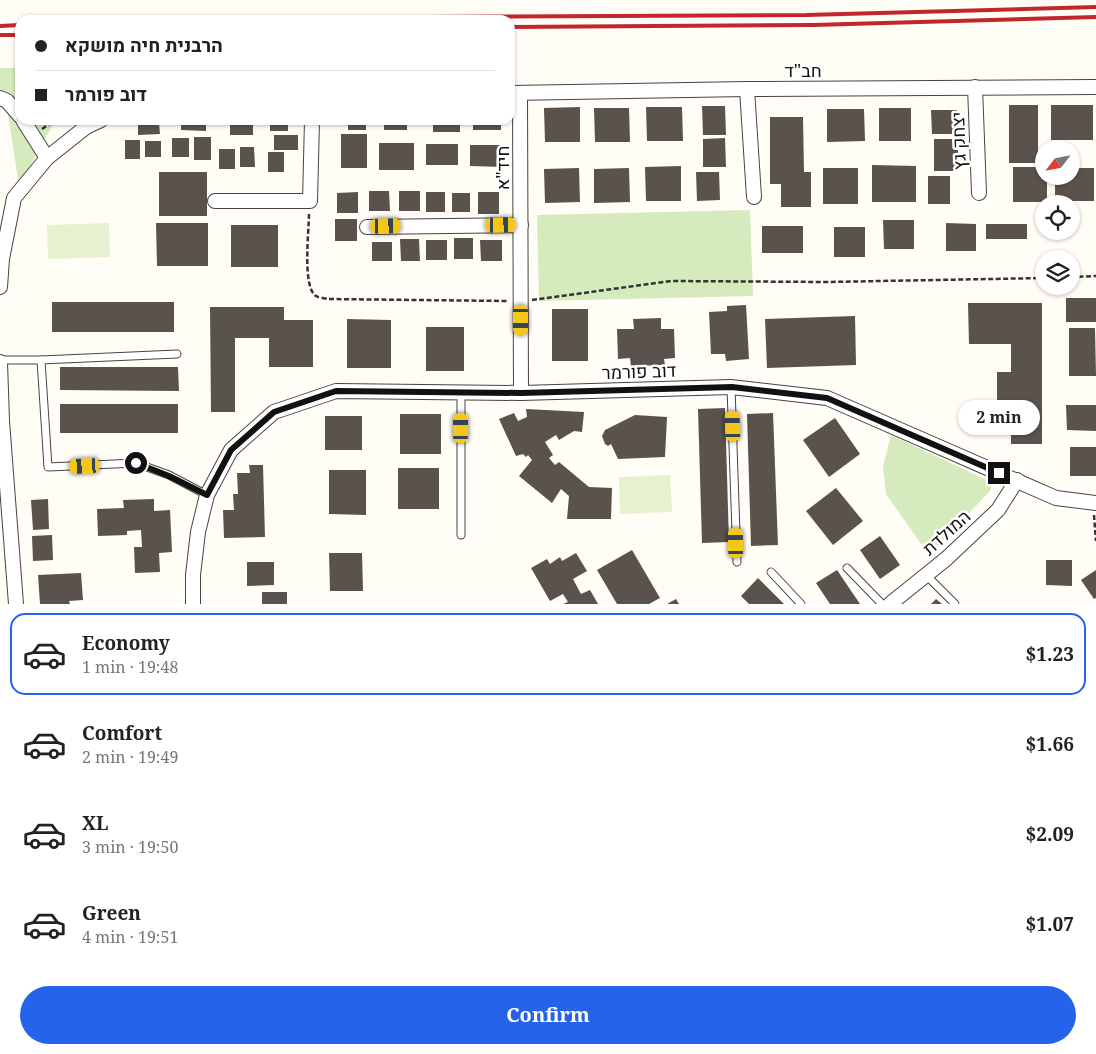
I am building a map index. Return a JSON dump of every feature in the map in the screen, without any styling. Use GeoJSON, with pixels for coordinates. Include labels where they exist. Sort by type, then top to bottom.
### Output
{"type":"FeatureCollection","features":[{"type":"Feature","properties":{"kind":"street","name":"חב\"ד"},"geometry":{"type":"LineString","coordinates":[[515,93],[747,89],[1096,87]]}},
{"type":"Feature","properties":{"kind":"street","name":"יצחק גץ"},"geometry":{"type":"LineString","coordinates":[[975,88],[979,193]]}},
{"type":"Feature","properties":{"kind":"street"},"geometry":{"type":"LineString","coordinates":[[747,89],[754,197]]}},
{"type":"Feature","properties":{"kind":"street","name":"חיד\"א"},"geometry":{"type":"LineString","coordinates":[[515,93],[521,225],[521,393]]}},
{"type":"Feature","properties":{"kind":"street"},"geometry":{"type":"LineString","coordinates":[[0,98],[7,101],[15,110]]}},
{"type":"Feature","properties":{"kind":"street"},"geometry":{"type":"LineString","coordinates":[[26,125],[48,158]]}},
{"type":"Feature","properties":{"kind":"street"},"geometry":{"type":"LineString","coordinates":[[0,287],[2,259],[14,198],[48,158],[90,125]]}},
{"type":"Feature","properties":{"kind":"street"},"geometry":{"type":"LineString","coordinates":[[215,201],[310,200],[312,125]]}},
{"type":"Feature","properties":{"kind":"street"},"geometry":{"type":"LineString","coordinates":[[367,226],[521,225]]}},
{"type":"Feature","properties":{"kind":"street"},"geometry":{"type":"LineString","coordinates":[[0,361],[6,536],[16,604]]}},
{"type":"Feature","properties":{"kind":"street","name":"דוב פורמר"},"geometry":{"type":"LineString","coordinates":[[193,604],[193,575],[198,532],[207,495],[231,450],[274,412],[336,391],[521,393],[732,387],[827,398],[1056,498],[1095,503]]}},
{"type":"Feature","properties":{"kind":"street","name":"המולדת"},"geometry":{"type":"LineString","coordinates":[[890,604],[946,558],[998,510],[1017,480]]}},
{"type":"Feature","properties":{"kind":"lane"},"geometry":{"type":"LineString","coordinates":[[0,361],[177,354]]}},
{"type":"Feature","properties":{"kind":"lane"},"geometry":{"type":"LineString","coordinates":[[41,360],[48,467],[136,463],[169,476],[207,495]]}},
{"type":"Feature","properties":{"kind":"lane"},"geometry":{"type":"LineString","coordinates":[[732,387],[737,562]]}},
{"type":"Feature","properties":{"kind":"lane"},"geometry":{"type":"LineString","coordinates":[[461,392],[461,535]]}},
{"type":"Feature","properties":{"kind":"lane"},"geometry":{"type":"LineString","coordinates":[[847,568],[882,604]]}},
{"type":"Feature","properties":{"kind":"lane"},"geometry":{"type":"LineString","coordinates":[[771,572],[801,604]]}},
{"type":"Feature","properties":{"kind":"lane"},"geometry":{"type":"LineString","coordinates":[[926,575],[955,604]]}},
{"type":"Feature","properties":{"kind":"path"},"geometry":{"type":"LineString","coordinates":[[310,200],[307,274],[309,287],[316,296],[328,299],[521,301],[671,281],[827,282],[1035,278]]}},
{"type":"Feature","properties":{"kind":"path"},"geometry":{"type":"LineString","coordinates":[[1080,277],[1096,276]]}},
{"type":"Feature","properties":{"kind":"path"},"geometry":{"type":"LineString","coordinates":[[1095,503],[1096,541]]}},
{"type":"Feature","properties":{"kind":"green space"},"geometry":{"type":"Polygon","coordinates":[[[0,68],[15,68],[15,125],[53,125],[19,186],[5,94],[0,94],[0,68]]]}},
{"type":"Feature","properties":{"kind":"green space"},"geometry":{"type":"Polygon","coordinates":[[[750,210],[753,296],[539,301],[537,215],[750,210]]]}},
{"type":"Feature","properties":{"kind":"green space"},"geometry":{"type":"Polygon","coordinates":[[[109,223],[110,257],[48,259],[47,225],[109,223]]]}},
{"type":"Feature","properties":{"kind":"green space"},"geometry":{"type":"Polygon","coordinates":[[[891,435],[991,482],[991,490],[929,555],[886,494],[883,466],[891,435]]]}},
{"type":"Feature","properties":{"kind":"green space"},"geometry":{"type":"Polygon","coordinates":[[[670,475],[672,512],[620,514],[619,477],[670,475]]]}},
{"type":"Feature","properties":{"kind":"building"},"geometry":{"type":"Polygon","coordinates":[[[1009,105],[1038,105],[1038,140],[1035,140],[1035,163],[1009,163],[1009,105]]]}},
{"type":"Feature","properties":{"kind":"building"},"geometry":{"type":"Polygon","coordinates":[[[1051,105],[1093,105],[1093,140],[1051,140],[1051,105]]]}},
{"type":"Feature","properties":{"kind":"building"},"geometry":{"type":"Polygon","coordinates":[[[702,106],[725,106],[726,135],[703,135],[702,106]]]}},
{"type":"Feature","properties":{"kind":"building"},"geometry":{"type":"Polygon","coordinates":[[[580,107],[580,142],[545,142],[544,108],[580,107]]]}},
{"type":"Feature","properties":{"kind":"building"},"geometry":{"type":"Polygon","coordinates":[[[646,107],[682,107],[683,141],[647,141],[646,107]]]}},
{"type":"Feature","properties":{"kind":"building"},"geometry":{"type":"Polygon","coordinates":[[[594,108],[629,108],[630,142],[595,142],[594,108]]]}},
{"type":"Feature","properties":{"kind":"building"},"geometry":{"type":"Polygon","coordinates":[[[879,108],[911,108],[911,141],[879,141],[879,108]]]}},
{"type":"Feature","properties":{"kind":"building"},"geometry":{"type":"Polygon","coordinates":[[[827,109],[864,109],[865,141],[827,142],[827,109]]]}},
{"type":"Feature","properties":{"kind":"building"},"geometry":{"type":"Polygon","coordinates":[[[931,110],[957,110],[957,134],[932,134],[931,110]]]}},
{"type":"Feature","properties":{"kind":"building"},"geometry":{"type":"Polygon","coordinates":[[[770,117],[803,117],[804,172],[811,172],[811,207],[781,207],[781,184],[770,184],[770,117]]]}},
{"type":"Feature","properties":{"kind":"building"},"geometry":{"type":"Polygon","coordinates":[[[138,125],[159,125],[160,134],[138,135],[138,125]]]}},
{"type":"Feature","properties":{"kind":"building"},"geometry":{"type":"Polygon","coordinates":[[[181,125],[206,125],[206,131],[181,130],[181,125]]]}},
{"type":"Feature","properties":{"kind":"building"},"geometry":{"type":"Polygon","coordinates":[[[230,125],[253,125],[253,135],[230,135],[230,125]]]}},
{"type":"Feature","properties":{"kind":"building"},"geometry":{"type":"Polygon","coordinates":[[[270,125],[288,125],[288,131],[270,131],[270,125]]]}},
{"type":"Feature","properties":{"kind":"building"},"geometry":{"type":"Polygon","coordinates":[[[348,125],[366,125],[366,130],[348,130],[348,125]]]}},
{"type":"Feature","properties":{"kind":"building"},"geometry":{"type":"Polygon","coordinates":[[[384,125],[407,125],[407,130],[384,130],[384,125]]]}},
{"type":"Feature","properties":{"kind":"building"},"geometry":{"type":"Polygon","coordinates":[[[433,125],[460,125],[460,132],[433,132],[433,125]]]}},
{"type":"Feature","properties":{"kind":"building"},"geometry":{"type":"Polygon","coordinates":[[[473,125],[501,125],[501,130],[473,130],[473,125]]]}},
{"type":"Feature","properties":{"kind":"building"},"geometry":{"type":"Polygon","coordinates":[[[341,134],[367,134],[367,168],[341,168],[341,134]]]}},
{"type":"Feature","properties":{"kind":"building"},"geometry":{"type":"Polygon","coordinates":[[[274,135],[298,135],[298,150],[274,150],[274,135]]]}},
{"type":"Feature","properties":{"kind":"building"},"geometry":{"type":"Polygon","coordinates":[[[194,137],[211,137],[211,160],[194,160],[194,137]]]}},
{"type":"Feature","properties":{"kind":"building"},"geometry":{"type":"Polygon","coordinates":[[[172,138],[189,138],[189,157],[172,157],[172,138]]]}},
{"type":"Feature","properties":{"kind":"building"},"geometry":{"type":"Polygon","coordinates":[[[725,138],[726,167],[703,167],[703,139],[725,138]]]}},
{"type":"Feature","properties":{"kind":"building"},"geometry":{"type":"Polygon","coordinates":[[[934,139],[958,139],[958,171],[934,171],[934,139]]]}},
{"type":"Feature","properties":{"kind":"building"},"geometry":{"type":"Polygon","coordinates":[[[125,140],[140,140],[140,159],[125,159],[125,140]]]}},
{"type":"Feature","properties":{"kind":"building"},"geometry":{"type":"Polygon","coordinates":[[[145,141],[161,141],[161,157],[145,157],[145,141]]]}},
{"type":"Feature","properties":{"kind":"building"},"geometry":{"type":"Polygon","coordinates":[[[379,143],[414,143],[414,170],[379,170],[379,143]]]}},
{"type":"Feature","properties":{"kind":"building"},"geometry":{"type":"Polygon","coordinates":[[[426,144],[458,144],[458,165],[426,165],[426,144]]]}},
{"type":"Feature","properties":{"kind":"building"},"geometry":{"type":"Polygon","coordinates":[[[470,145],[503,145],[503,167],[470,166],[470,145]]]}},
{"type":"Feature","properties":{"kind":"building"},"geometry":{"type":"Polygon","coordinates":[[[240,147],[254,147],[255,167],[240,167],[240,147]]]}},
{"type":"Feature","properties":{"kind":"building"},"geometry":{"type":"Polygon","coordinates":[[[219,149],[235,149],[235,169],[219,169],[219,149]]]}},
{"type":"Feature","properties":{"kind":"building"},"geometry":{"type":"Polygon","coordinates":[[[268,152],[284,152],[284,172],[268,172],[268,152]]]}},
{"type":"Feature","properties":{"kind":"building"},"geometry":{"type":"Polygon","coordinates":[[[872,165],[916,166],[916,202],[872,202],[872,165]]]}},
{"type":"Feature","properties":{"kind":"building"},"geometry":{"type":"Polygon","coordinates":[[[681,166],[681,201],[646,201],[645,167],[681,166]]]}},
{"type":"Feature","properties":{"kind":"building"},"geometry":{"type":"Polygon","coordinates":[[[1013,167],[1035,167],[1035,185],[1047,185],[1047,195],[1035,195],[1035,202],[1013,202],[1013,167]]]}},
{"type":"Feature","properties":{"kind":"building"},"geometry":{"type":"Polygon","coordinates":[[[579,168],[580,202],[545,203],[544,169],[579,168]]]}},
{"type":"Feature","properties":{"kind":"building"},"geometry":{"type":"Polygon","coordinates":[[[629,168],[630,202],[594,203],[594,169],[629,168]]]}},
{"type":"Feature","properties":{"kind":"building"},"geometry":{"type":"Polygon","coordinates":[[[823,168],[858,168],[858,204],[823,204],[823,168]]]}},
{"type":"Feature","properties":{"kind":"building"},"geometry":{"type":"Polygon","coordinates":[[[1080,168],[1094,168],[1094,201],[1080,201],[1080,195],[1055,195],[1055,185],[1080,185],[1080,168]]]}},
{"type":"Feature","properties":{"kind":"building"},"geometry":{"type":"Polygon","coordinates":[[[159,172],[207,172],[207,216],[159,216],[159,172]]]}},
{"type":"Feature","properties":{"kind":"building"},"geometry":{"type":"Polygon","coordinates":[[[696,172],[719,172],[720,200],[697,201],[696,172]]]}},
{"type":"Feature","properties":{"kind":"building"},"geometry":{"type":"Polygon","coordinates":[[[928,176],[950,176],[950,204],[928,204],[928,176]]]}},
{"type":"Feature","properties":{"kind":"building"},"geometry":{"type":"Polygon","coordinates":[[[369,191],[389,191],[390,211],[369,211],[369,191]]]}},
{"type":"Feature","properties":{"kind":"building"},"geometry":{"type":"Polygon","coordinates":[[[399,191],[420,191],[420,211],[399,211],[399,191]]]}},
{"type":"Feature","properties":{"kind":"building"},"geometry":{"type":"Polygon","coordinates":[[[358,192],[358,213],[337,213],[337,193],[358,192]]]}},
{"type":"Feature","properties":{"kind":"building"},"geometry":{"type":"Polygon","coordinates":[[[426,192],[445,192],[445,212],[426,212],[426,192]]]}},
{"type":"Feature","properties":{"kind":"building"},"geometry":{"type":"Polygon","coordinates":[[[478,192],[499,192],[499,214],[478,214],[478,192]]]}},
{"type":"Feature","properties":{"kind":"building"},"geometry":{"type":"Polygon","coordinates":[[[452,193],[470,193],[470,212],[452,212],[452,193]]]}},
{"type":"Feature","properties":{"kind":"building"},"geometry":{"type":"Polygon","coordinates":[[[335,219],[357,219],[357,241],[335,241],[335,219]]]}},
{"type":"Feature","properties":{"kind":"building"},"geometry":{"type":"Polygon","coordinates":[[[883,220],[914,220],[914,249],[884,249],[883,220]]]}},
{"type":"Feature","properties":{"kind":"building"},"geometry":{"type":"Polygon","coordinates":[[[156,223],[208,223],[208,266],[157,266],[156,223]]]}},
{"type":"Feature","properties":{"kind":"building"},"geometry":{"type":"Polygon","coordinates":[[[946,223],[976,224],[976,251],[946,251],[946,223]]]}},
{"type":"Feature","properties":{"kind":"building"},"geometry":{"type":"Polygon","coordinates":[[[986,224],[1027,224],[1027,239],[986,239],[986,224]]]}},
{"type":"Feature","properties":{"kind":"building"},"geometry":{"type":"Polygon","coordinates":[[[231,225],[278,225],[278,267],[231,267],[231,225]]]}},
{"type":"Feature","properties":{"kind":"building"},"geometry":{"type":"Polygon","coordinates":[[[762,226],[803,226],[803,253],[762,253],[762,226]]]}},
{"type":"Feature","properties":{"kind":"building"},"geometry":{"type":"Polygon","coordinates":[[[834,227],[865,227],[865,257],[834,257],[834,227]]]}},
{"type":"Feature","properties":{"kind":"building"},"geometry":{"type":"Polygon","coordinates":[[[454,238],[473,238],[473,259],[454,259],[454,238]]]}},
{"type":"Feature","properties":{"kind":"building"},"geometry":{"type":"Polygon","coordinates":[[[400,239],[419,239],[420,261],[401,261],[400,239]]]}},
{"type":"Feature","properties":{"kind":"building"},"geometry":{"type":"Polygon","coordinates":[[[426,240],[447,240],[447,260],[426,260],[426,240]]]}},
{"type":"Feature","properties":{"kind":"building"},"geometry":{"type":"Polygon","coordinates":[[[480,240],[502,240],[502,261],[481,261],[480,240]]]}},
{"type":"Feature","properties":{"kind":"building"},"geometry":{"type":"Polygon","coordinates":[[[372,242],[392,242],[392,261],[372,261],[372,242]]]}},
{"type":"Feature","properties":{"kind":"building"},"geometry":{"type":"Polygon","coordinates":[[[1066,298],[1096,298],[1096,322],[1066,322],[1066,298]]]}},
{"type":"Feature","properties":{"kind":"building"},"geometry":{"type":"Polygon","coordinates":[[[52,302],[174,302],[174,332],[52,332],[52,302]]]}},
{"type":"Feature","properties":{"kind":"building"},"geometry":{"type":"Polygon","coordinates":[[[968,303],[1042,303],[1042,444],[1011,444],[1011,415],[997,415],[997,372],[1011,372],[1011,344],[969,344],[968,303]]]}},
{"type":"Feature","properties":{"kind":"building"},"geometry":{"type":"Polygon","coordinates":[[[746,305],[749,359],[726,361],[725,354],[711,354],[709,312],[727,311],[727,306],[746,305]]]}},
{"type":"Feature","properties":{"kind":"building"},"geometry":{"type":"Polygon","coordinates":[[[210,307],[284,307],[284,320],[313,320],[313,367],[269,367],[269,338],[235,338],[235,412],[211,412],[210,307]]]}},
{"type":"Feature","properties":{"kind":"building"},"geometry":{"type":"Polygon","coordinates":[[[552,309],[588,309],[588,361],[552,361],[552,309]]]}},
{"type":"Feature","properties":{"kind":"building"},"geometry":{"type":"Polygon","coordinates":[[[855,316],[856,365],[767,368],[765,319],[855,316]]]}},
{"type":"Feature","properties":{"kind":"building"},"geometry":{"type":"Polygon","coordinates":[[[661,318],[661,329],[674,329],[675,358],[664,359],[665,365],[631,366],[630,358],[618,359],[617,329],[634,329],[633,319],[661,318]]]}},
{"type":"Feature","properties":{"kind":"building"},"geometry":{"type":"Polygon","coordinates":[[[347,319],[391,320],[391,368],[347,368],[347,319]]]}},
{"type":"Feature","properties":{"kind":"building"},"geometry":{"type":"Polygon","coordinates":[[[426,327],[464,327],[464,371],[426,371],[426,327]]]}},
{"type":"Feature","properties":{"kind":"building"},"geometry":{"type":"Polygon","coordinates":[[[1069,328],[1095,328],[1096,376],[1069,376],[1069,328]]]}},
{"type":"Feature","properties":{"kind":"building"},"geometry":{"type":"Polygon","coordinates":[[[60,367],[178,367],[179,391],[60,390],[60,367]]]}},
{"type":"Feature","properties":{"kind":"building"},"geometry":{"type":"Polygon","coordinates":[[[60,404],[178,404],[178,433],[60,433],[60,404]]]}},
{"type":"Feature","properties":{"kind":"building"},"geometry":{"type":"Polygon","coordinates":[[[1066,405],[1096,405],[1096,431],[1067,430],[1066,405]]]}},
{"type":"Feature","properties":{"kind":"building"},"geometry":{"type":"Polygon","coordinates":[[[725,408],[729,542],[702,543],[698,409],[725,408]]]}},
{"type":"Feature","properties":{"kind":"building"},"geometry":{"type":"Polygon","coordinates":[[[526,409],[584,412],[582,432],[574,431],[559,440],[556,435],[545,442],[553,455],[549,458],[555,465],[559,462],[589,487],[612,488],[611,519],[567,519],[569,496],[561,489],[552,503],[519,476],[532,460],[528,455],[526,457],[523,454],[516,456],[499,419],[514,413],[518,421],[527,417],[526,409]]]}},
{"type":"Feature","properties":{"kind":"building"},"geometry":{"type":"Polygon","coordinates":[[[773,413],[778,545],[751,546],[747,414],[773,413]]]}},
{"type":"Feature","properties":{"kind":"building"},"geometry":{"type":"Polygon","coordinates":[[[400,414],[441,414],[441,454],[400,454],[400,414]]]}},
{"type":"Feature","properties":{"kind":"building"},"geometry":{"type":"Polygon","coordinates":[[[635,415],[667,417],[665,457],[618,459],[611,444],[608,446],[605,444],[602,436],[605,430],[635,415]]]}},
{"type":"Feature","properties":{"kind":"building"},"geometry":{"type":"Polygon","coordinates":[[[325,416],[362,416],[362,450],[325,450],[325,416]]]}},
{"type":"Feature","properties":{"kind":"building"},"geometry":{"type":"Polygon","coordinates":[[[835,418],[860,454],[829,477],[803,440],[835,418]]]}},
{"type":"Feature","properties":{"kind":"building"},"geometry":{"type":"Polygon","coordinates":[[[1070,447],[1096,447],[1096,476],[1070,476],[1070,447]]]}},
{"type":"Feature","properties":{"kind":"building"},"geometry":{"type":"Polygon","coordinates":[[[249,465],[263,465],[265,537],[224,538],[223,510],[234,510],[233,494],[238,494],[237,473],[250,473],[249,465]]]}},
{"type":"Feature","properties":{"kind":"building"},"geometry":{"type":"Polygon","coordinates":[[[398,468],[439,468],[439,509],[398,509],[398,468]]]}},
{"type":"Feature","properties":{"kind":"building"},"geometry":{"type":"Polygon","coordinates":[[[329,470],[366,470],[366,515],[329,514],[329,470]]]}},
{"type":"Feature","properties":{"kind":"building"},"geometry":{"type":"Polygon","coordinates":[[[836,488],[863,521],[833,545],[806,511],[836,488]]]}},
{"type":"Feature","properties":{"kind":"building"},"geometry":{"type":"Polygon","coordinates":[[[48,499],[49,529],[33,530],[31,500],[48,499]]]}},
{"type":"Feature","properties":{"kind":"building"},"geometry":{"type":"Polygon","coordinates":[[[154,499],[154,511],[170,510],[172,552],[159,553],[160,572],[135,573],[134,547],[142,547],[141,530],[127,531],[127,535],[98,536],[97,509],[124,508],[123,500],[154,499]]]}},
{"type":"Feature","properties":{"kind":"building"},"geometry":{"type":"Polygon","coordinates":[[[52,535],[53,560],[33,561],[32,536],[52,535]]]}},
{"type":"Feature","properties":{"kind":"building"},"geometry":{"type":"Polygon","coordinates":[[[880,536],[900,565],[880,579],[860,550],[880,536]]]}},
{"type":"Feature","properties":{"kind":"building"},"geometry":{"type":"Polygon","coordinates":[[[632,550],[660,598],[649,604],[617,604],[597,570],[632,550]]]}},
{"type":"Feature","properties":{"kind":"building"},"geometry":{"type":"Polygon","coordinates":[[[329,553],[362,553],[363,591],[330,591],[329,553]]]}},
{"type":"Feature","properties":{"kind":"building"},"geometry":{"type":"Polygon","coordinates":[[[576,553],[587,571],[573,579],[581,594],[590,590],[598,604],[563,604],[568,602],[563,594],[550,601],[531,568],[547,559],[550,564],[560,557],[562,561],[576,553]]]}},
{"type":"Feature","properties":{"kind":"building"},"geometry":{"type":"Polygon","coordinates":[[[1046,560],[1072,560],[1072,586],[1046,585],[1046,560]]]}},
{"type":"Feature","properties":{"kind":"building"},"geometry":{"type":"Polygon","coordinates":[[[247,562],[274,562],[274,585],[247,586],[247,562]]]}},
{"type":"Feature","properties":{"kind":"building"},"geometry":{"type":"Polygon","coordinates":[[[837,570],[860,604],[830,604],[816,583],[837,570]]]}},
{"type":"Feature","properties":{"kind":"building"},"geometry":{"type":"Polygon","coordinates":[[[1096,570],[1096,598],[1094,599],[1081,580],[1096,570]]]}},
{"type":"Feature","properties":{"kind":"building"},"geometry":{"type":"Polygon","coordinates":[[[81,573],[83,600],[69,601],[70,604],[40,604],[38,575],[81,573]]]}},
{"type":"Feature","properties":{"kind":"building"},"geometry":{"type":"Polygon","coordinates":[[[758,578],[784,604],[749,604],[741,596],[758,578]]]}},
{"type":"Feature","properties":{"kind":"building"},"geometry":{"type":"Polygon","coordinates":[[[262,592],[287,592],[287,604],[262,604],[262,592]]]}},
{"type":"Feature","properties":{"kind":"building"},"geometry":{"type":"Polygon","coordinates":[[[676,599],[679,604],[667,604],[676,599]]]}},
{"type":"Feature","properties":{"kind":"building"},"geometry":{"type":"Polygon","coordinates":[[[936,599],[942,604],[931,604],[936,599]]]}},
{"type":"Feature","properties":{"kind":"railway"},"geometry":{"type":"LineString","coordinates":[[515,17],[806,15],[1096,7]]}},
{"type":"Feature","properties":{"kind":"railway"},"geometry":{"type":"LineString","coordinates":[[515,27],[813,25],[1096,17]]}},
{"type":"Feature","properties":{"kind":"railway"},"geometry":{"type":"LineString","coordinates":[[0,26],[15,25]]}},
{"type":"Feature","properties":{"kind":"railway"},"geometry":{"type":"LineString","coordinates":[[0,35],[15,35]]}},
{"type":"Feature","properties":{"kind":"route"},"geometry":{"type":"LineString","coordinates":[[136,463],[169,476],[207,495],[231,450],[274,412],[336,391],[521,393],[732,387],[827,398],[999,473]]}}]}
